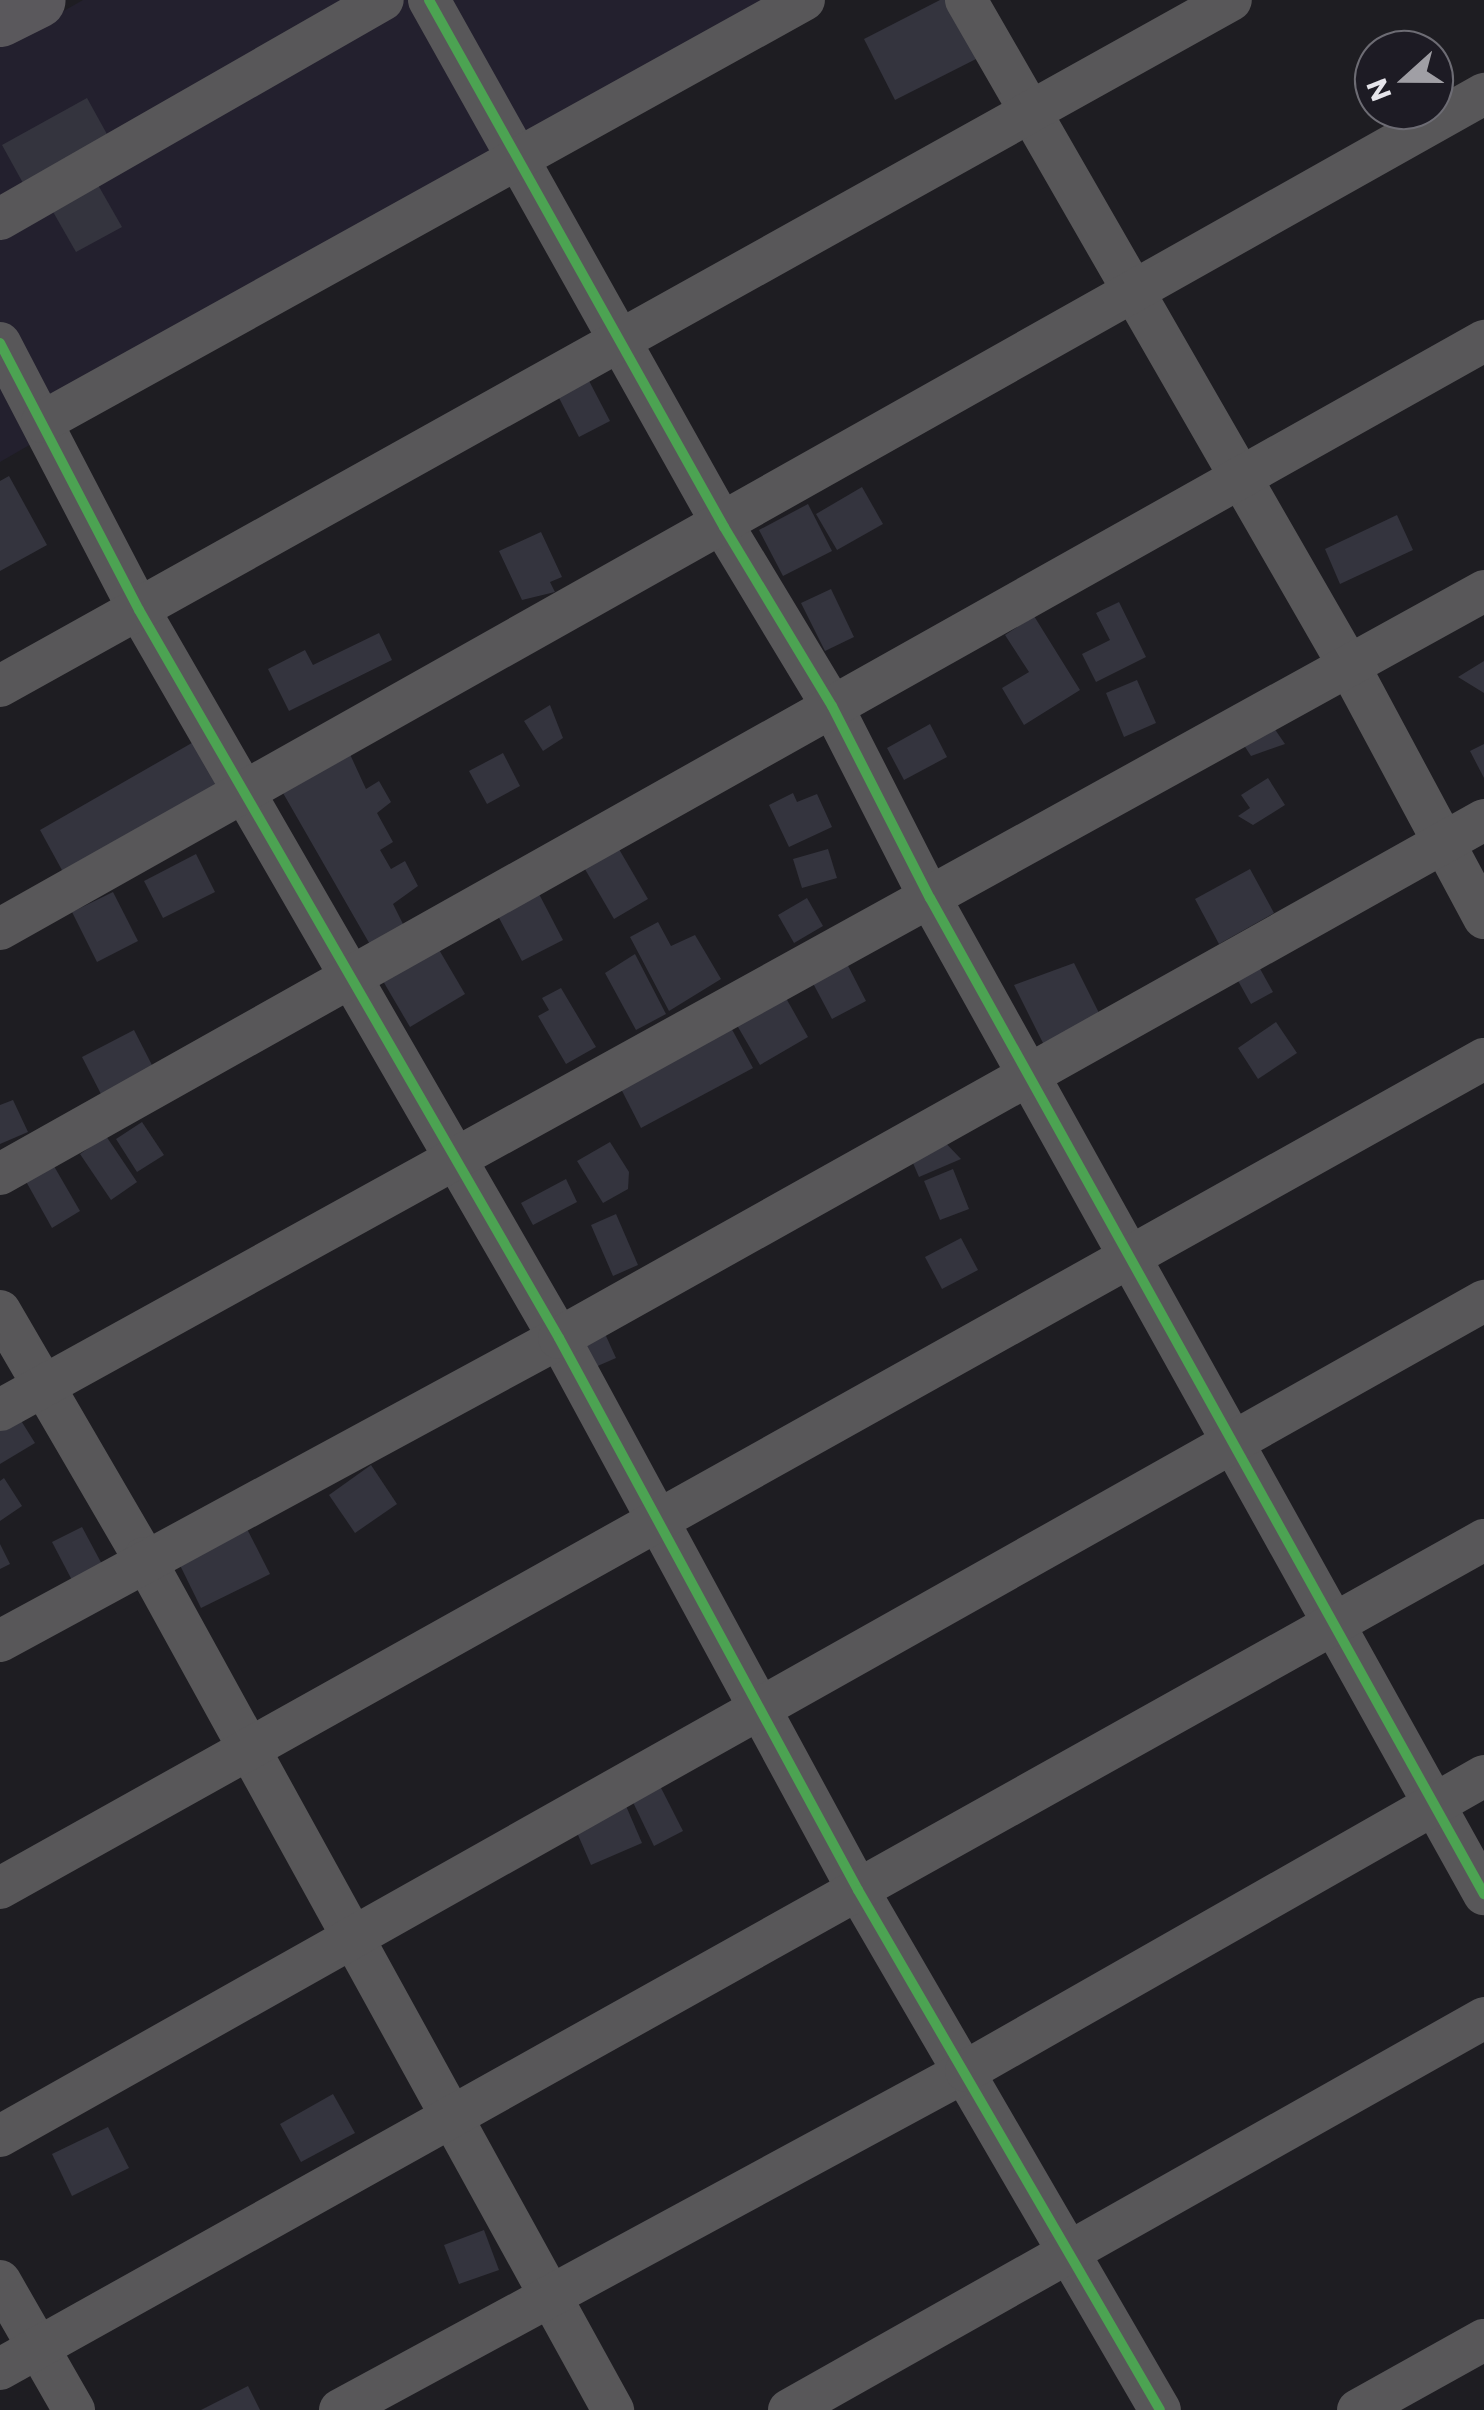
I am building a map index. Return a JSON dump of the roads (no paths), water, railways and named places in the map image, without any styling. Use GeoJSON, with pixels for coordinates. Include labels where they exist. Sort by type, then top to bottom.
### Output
{"type":"FeatureCollection","features":[{"type":"Feature","properties":{"kind":"main road"},"geometry":{"type":"LineString","coordinates":[[0,19],[38,0]]}},
{"type":"Feature","properties":{"kind":"street"},"geometry":{"type":"LineString","coordinates":[[0,219],[383,0]]}},
{"type":"Feature","properties":{"kind":"street"},"geometry":{"type":"LineString","coordinates":[[429,0],[724,527],[832,706],[930,898],[1033,1072],[1130,1257],[1484,1894]]}},
{"type":"Feature","properties":{"kind":"street"},"geometry":{"type":"LineString","coordinates":[[42,422],[804,0]]}},
{"type":"Feature","properties":{"kind":"street"},"geometry":{"type":"LineString","coordinates":[[966,0],[1132,295],[1349,666],[1484,918]]}},
{"type":"Feature","properties":{"kind":"street"},"geometry":{"type":"LineString","coordinates":[[0,686],[1231,0]]}},
{"type":"Feature","properties":{"kind":"street"},"geometry":{"type":"LineString","coordinates":[[0,929],[250,794],[1484,94]]}},
{"type":"Feature","properties":{"kind":"street"},"geometry":{"type":"LineString","coordinates":[[0,1174],[1484,341]]}},
{"type":"Feature","properties":{"kind":"street"},"geometry":{"type":"LineString","coordinates":[[0,342],[139,610],[250,794],[453,1161],[560,1338],[655,1523],[858,1890],[1160,2410]]}},
{"type":"Feature","properties":{"kind":"street"},"geometry":{"type":"LineString","coordinates":[[0,1410],[1484,592]]}},
{"type":"Feature","properties":{"kind":"street"},"geometry":{"type":"LineString","coordinates":[[0,1642],[144,1558],[560,1338],[1484,820]]}},
{"type":"Feature","properties":{"kind":"street"},"geometry":{"type":"LineString","coordinates":[[0,1888],[1484,1060]]}},
{"type":"Feature","properties":{"kind":"street"},"geometry":{"type":"LineString","coordinates":[[0,2136],[1484,1301]]}},
{"type":"Feature","properties":{"kind":"street"},"geometry":{"type":"LineString","coordinates":[[0,1312],[144,1558],[448,2118],[613,2410]]}},
{"type":"Feature","properties":{"kind":"street"},"geometry":{"type":"LineString","coordinates":[[0,2369],[1484,1540]]}},
{"type":"Feature","properties":{"kind":"street"},"geometry":{"type":"LineString","coordinates":[[340,2410],[548,2292],[966,2071],[1484,1776]]}},
{"type":"Feature","properties":{"kind":"street"},"geometry":{"type":"LineString","coordinates":[[789,2410],[1484,2018]]}},
{"type":"Feature","properties":{"kind":"street"},"geometry":{"type":"LineString","coordinates":[[0,2281],[74,2410]]}},
{"type":"Feature","properties":{"kind":"street"},"geometry":{"type":"LineString","coordinates":[[1358,2410],[1484,2340]]}}]}
